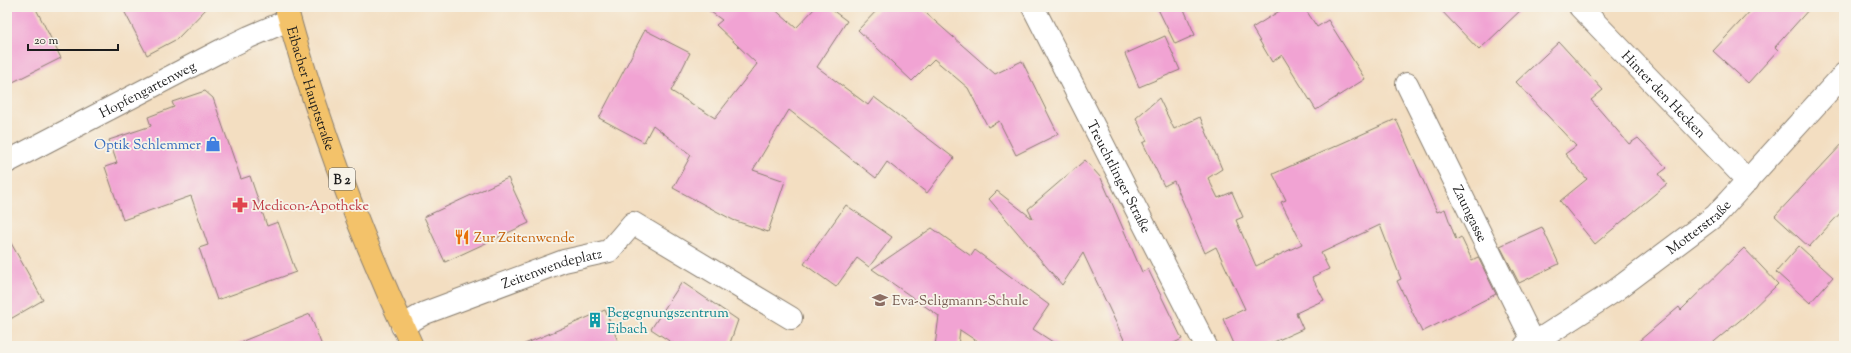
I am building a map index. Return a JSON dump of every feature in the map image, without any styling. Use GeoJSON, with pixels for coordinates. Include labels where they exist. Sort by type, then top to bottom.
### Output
{"type":"FeatureCollection","features":[{"type":"Feature","properties":{"kind":"main road","name":"Eibacher Hauptstraße"},"geometry":{"type":"LineString","coordinates":[[288,14],[303,68],[350,200],[402,326],[412,346]]}},
{"type":"Feature","properties":{"kind":"street","name":"Treuchtlinger Straße"},"geometry":{"type":"LineString","coordinates":[[1033,7],[1206,346]]}},
{"type":"Feature","properties":{"kind":"street","name":"Hinter den Hecken"},"geometry":{"type":"LineString","coordinates":[[1580,7],[1748,182]]}},
{"type":"Feature","properties":{"kind":"street","name":"Hopfengartenweg"},"geometry":{"type":"LineString","coordinates":[[7,162],[229,47],[288,14]]}},
{"type":"Feature","properties":{"kind":"street","name":"Motterstraße"},"geometry":{"type":"LineString","coordinates":[[1529,344],[1623,285],[1716,215],[1748,182],[1844,74]]}},
{"type":"Feature","properties":{"kind":"street","name":"Zaungasse"},"geometry":{"type":"LineString","coordinates":[[1407,84],[1529,344]]}},
{"type":"Feature","properties":{"kind":"street","name":"Zeitenwendeplatz"},"geometry":{"type":"LineString","coordinates":[[402,326],[425,314],[564,261],[609,251],[633,223],[791,318]]}},
{"type":"Feature","properties":{"kind":"building"},"geometry":{"type":"Polygon","coordinates":[[[7,7],[35,7],[61,58],[7,85],[7,7]]]}},
{"type":"Feature","properties":{"kind":"building"},"geometry":{"type":"Polygon","coordinates":[[[122,7],[208,7],[177,39],[147,55],[122,7]]]}},
{"type":"Feature","properties":{"kind":"building"},"geometry":{"type":"Polygon","coordinates":[[[704,7],[772,7],[796,28],[816,7],[828,7],[847,21],[817,67],[868,105],[874,97],[954,158],[927,193],[887,162],[876,178],[789,110],[753,170],[785,181],[768,232],[733,220],[673,188],[691,155],[653,125],[644,142],[599,118],[645,30],[690,53],[671,91],[715,118],[757,64],[716,25],[722,20],[704,7]]]}},
{"type":"Feature","properties":{"kind":"building"},"geometry":{"type":"Polygon","coordinates":[[[880,7],[919,7],[995,74],[1022,61],[1058,134],[1016,155],[999,121],[988,127],[968,88],[934,59],[912,81],[858,30],[880,7]]]}},
{"type":"Feature","properties":{"kind":"building"},"geometry":{"type":"Polygon","coordinates":[[[1157,7],[1183,7],[1195,35],[1175,44],[1157,7]]]}},
{"type":"Feature","properties":{"kind":"building"},"geometry":{"type":"Polygon","coordinates":[[[1286,7],[1304,7],[1317,27],[1328,20],[1365,79],[1316,110],[1282,55],[1272,62],[1252,28],[1286,7]]]}},
{"type":"Feature","properties":{"kind":"building"},"geometry":{"type":"Polygon","coordinates":[[[1438,7],[1524,7],[1479,50],[1438,7]]]}},
{"type":"Feature","properties":{"kind":"building"},"geometry":{"type":"Polygon","coordinates":[[[1754,7],[1811,7],[1775,47],[1778,50],[1748,83],[1713,51],[1754,7]]]}},
{"type":"Feature","properties":{"kind":"building"},"geometry":{"type":"Polygon","coordinates":[[[1165,36],[1180,70],[1139,87],[1125,54],[1165,36]]]}},
{"type":"Feature","properties":{"kind":"building"},"geometry":{"type":"Polygon","coordinates":[[[1559,42],[1603,90],[1591,100],[1629,144],[1638,138],[1667,168],[1659,174],[1667,184],[1595,244],[1560,201],[1587,179],[1565,154],[1576,146],[1516,82],[1559,42]]]}},
{"type":"Feature","properties":{"kind":"building"},"geometry":{"type":"Polygon","coordinates":[[[205,91],[213,98],[241,179],[250,176],[267,226],[278,222],[296,272],[217,300],[199,248],[208,245],[191,196],[123,220],[105,167],[117,163],[109,140],[151,126],[148,117],[174,107],[172,102],[205,91]]]}},
{"type":"Feature","properties":{"kind":"building"},"geometry":{"type":"Polygon","coordinates":[[[1159,98],[1174,129],[1200,117],[1222,169],[1208,178],[1218,198],[1232,192],[1243,217],[1236,220],[1256,266],[1302,244],[1281,202],[1286,200],[1273,174],[1396,119],[1437,212],[1445,209],[1456,240],[1461,237],[1472,260],[1478,257],[1496,294],[1422,332],[1397,281],[1401,279],[1380,225],[1321,253],[1329,269],[1312,277],[1324,300],[1296,313],[1303,329],[1265,346],[1235,346],[1223,319],[1245,309],[1216,247],[1205,253],[1174,181],[1164,186],[1143,143],[1147,141],[1136,118],[1159,98]]]}},
{"type":"Feature","properties":{"kind":"building"},"geometry":{"type":"Polygon","coordinates":[[[1844,142],[1844,209],[1809,247],[1775,216],[1844,142]]]}},
{"type":"Feature","properties":{"kind":"building"},"geometry":{"type":"Polygon","coordinates":[[[1085,160],[1101,178],[1142,272],[1148,269],[1182,339],[1168,346],[1127,346],[1083,253],[1062,285],[989,199],[997,191],[1033,219],[1028,209],[1085,160]]]}},
{"type":"Feature","properties":{"kind":"building"},"geometry":{"type":"Polygon","coordinates":[[[508,178],[529,223],[445,262],[424,217],[508,178]]]}},
{"type":"Feature","properties":{"kind":"building"},"geometry":{"type":"Polygon","coordinates":[[[846,205],[892,237],[869,267],[857,258],[836,287],[804,264],[846,205]]]}},
{"type":"Feature","properties":{"kind":"building"},"geometry":{"type":"Polygon","coordinates":[[[1542,227],[1559,264],[1519,283],[1500,246],[1542,227]]]}},
{"type":"Feature","properties":{"kind":"building"},"geometry":{"type":"Polygon","coordinates":[[[932,228],[971,256],[975,250],[1049,305],[1033,329],[1059,346],[984,346],[960,330],[958,346],[935,346],[939,316],[872,269],[932,228]]]}},
{"type":"Feature","properties":{"kind":"building"},"geometry":{"type":"Polygon","coordinates":[[[7,236],[43,300],[7,321],[7,236]]]}},
{"type":"Feature","properties":{"kind":"building"},"geometry":{"type":"Polygon","coordinates":[[[1799,246],[1833,277],[1810,303],[1776,272],[1799,246]]]}},
{"type":"Feature","properties":{"kind":"building"},"geometry":{"type":"Polygon","coordinates":[[[1744,248],[1778,284],[1744,317],[1709,346],[1633,346],[1679,307],[1681,310],[1744,248]]]}},
{"type":"Feature","properties":{"kind":"building"},"geometry":{"type":"Polygon","coordinates":[[[682,282],[738,320],[729,346],[677,346],[651,329],[682,282]]]}},
{"type":"Feature","properties":{"kind":"building","name":"Begegnungszentrum Eibach"},"geometry":{"type":"Polygon","coordinates":[[[605,310],[620,346],[520,346],[605,310]]]}},
{"type":"Feature","properties":{"kind":"building"},"geometry":{"type":"Polygon","coordinates":[[[310,314],[322,346],[233,346],[233,345],[310,314]]]}},
{"type":"Feature","properties":{"kind":"place","name":"Optik Schlemmer"},"geometry":{"type":"Point","coordinates":[213,144]}},
{"type":"Feature","properties":{"kind":"place","name":"Medicon-Apotheke"},"geometry":{"type":"Point","coordinates":[240,205]}},
{"type":"Feature","properties":{"kind":"place","name":"Zur Zeitenwende"},"geometry":{"type":"Point","coordinates":[462,237]}},
{"type":"Feature","properties":{"kind":"place","name":"Eva-Seligmann-Schule"},"geometry":{"type":"Point","coordinates":[880,300]}},
{"type":"Feature","properties":{"kind":"place","name":"Begegnungszentrum Eibach"},"geometry":{"type":"Point","coordinates":[595,320]}}]}
